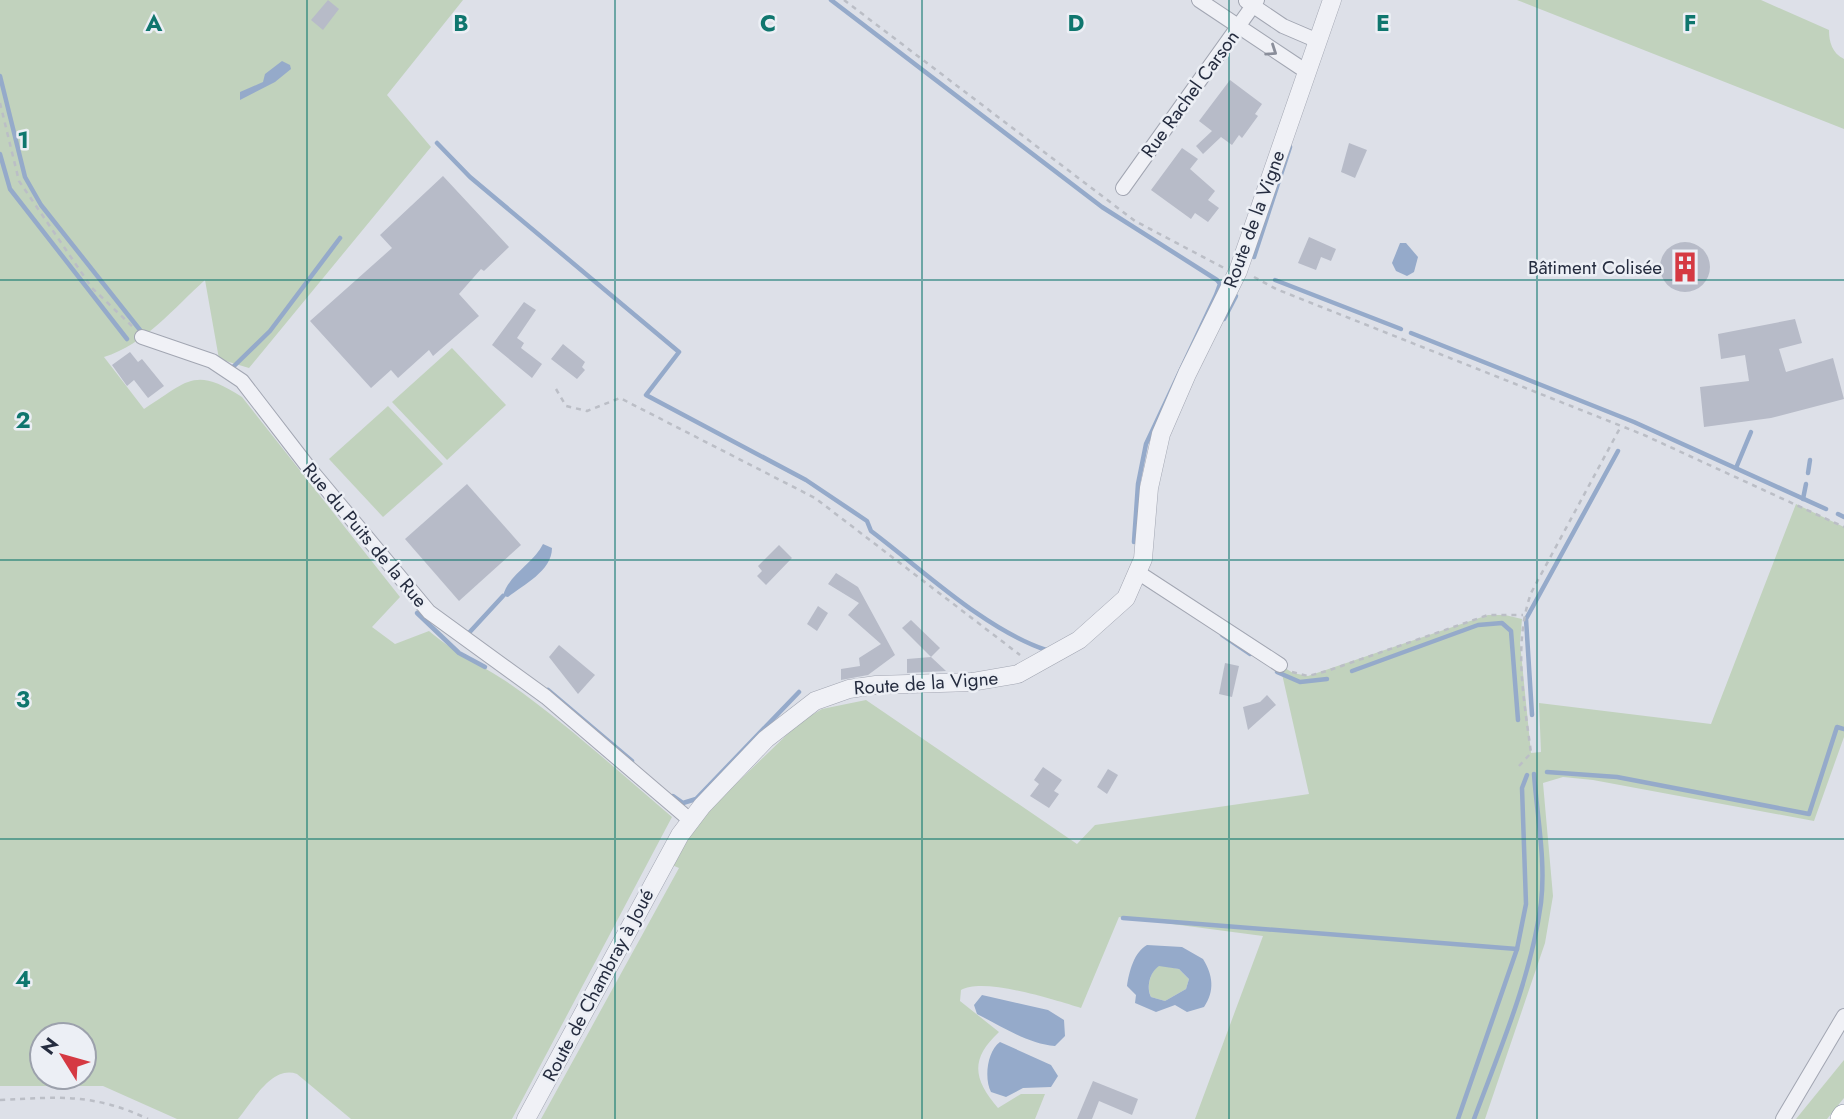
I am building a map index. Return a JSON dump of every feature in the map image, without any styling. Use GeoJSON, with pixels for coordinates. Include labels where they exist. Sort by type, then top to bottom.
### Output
{"type":"FeatureCollection","features":[{"type":"Feature","properties":{"kind":"street"},"geometry":{"type":"LineString","coordinates":[[1199,0],[1237,28],[1307,72],[1332,0]]}},
{"type":"Feature","properties":{"kind":"street"},"geometry":{"type":"LineString","coordinates":[[1252,2],[1283,26],[1318,41]]}},
{"type":"Feature","properties":{"kind":"street","name":"Rue Rachel Carson"},"geometry":{"type":"LineString","coordinates":[[1123,188],[1237,28],[1252,2]]}},
{"type":"Feature","properties":{"kind":"street","name":"Route de la Vigne"},"geometry":{"type":"LineString","coordinates":[[670,851],[690,820],[775,731],[815,701],[849,688],[995,680],[1037,667],[1079,640],[1115,610],[1130,592],[1139,573],[1151,477],[1161,434],[1182,383],[1238,271],[1307,72]]}},
{"type":"Feature","properties":{"kind":"street","name":"Rue du Puits de la Rue"},"geometry":{"type":"LineString","coordinates":[[142,337],[212,361],[242,381],[309,468],[429,612],[546,697],[690,820]]}},
{"type":"Feature","properties":{"kind":"street"},"geometry":{"type":"LineString","coordinates":[[1139,573],[1280,665]]}},
{"type":"Feature","properties":{"kind":"street","name":"Route de Chambray à Joué"},"geometry":{"type":"LineString","coordinates":[[526,1119],[670,851]]}},
{"type":"Feature","properties":{"kind":"street"},"geometry":{"type":"LineString","coordinates":[[1783,1119],[1844,1016]]}},
{"type":"Feature","properties":{"kind":"path"},"geometry":{"type":"LineString","coordinates":[[844,0],[1135,221],[1214,265],[1238,271],[1666,444],[1844,527]]}},
{"type":"Feature","properties":{"kind":"path"},"geometry":{"type":"LineString","coordinates":[[0,103],[19,181],[92,288],[142,337]]}},
{"type":"Feature","properties":{"kind":"path"},"geometry":{"type":"LineString","coordinates":[[556,389],[566,406],[587,411],[620,398],[815,498],[1037,667]]}},
{"type":"Feature","properties":{"kind":"path"},"geometry":{"type":"LineString","coordinates":[[1519,766],[1531,753],[1520,642],[1523,615],[1531,593],[1620,427]]}},
{"type":"Feature","properties":{"kind":"path"},"geometry":{"type":"LineString","coordinates":[[1280,665],[1293,673],[1308,676],[1488,615],[1523,615]]}},
{"type":"Feature","properties":{"kind":"path"},"geometry":{"type":"LineString","coordinates":[[0,1100],[86,1098],[116,1104],[148,1119]]}},
{"type":"Feature","properties":{"kind":"green space"},"geometry":{"type":"Polygon","coordinates":[[[0,0],[463,0],[387,95],[431,147],[249,368],[219,359],[205,280],[146,334],[104,357],[144,409],[191,381],[213,382],[242,397],[400,597],[372,627],[395,644],[429,631],[552,715],[672,817],[512,1119],[351,1119],[297,1074],[288,1073],[279,1075],[264,1086],[238,1119],[177,1119],[98,1086],[98,1021],[28,1021],[28,1086],[0,1086],[0,0]]]}},
{"type":"Feature","properties":{"kind":"green space"},"geometry":{"type":"Polygon","coordinates":[[[1517,0],[1761,0],[1829,30],[1832,47],[1844,59],[1844,129],[1517,0]]]}},
{"type":"Feature","properties":{"kind":"green space"},"geometry":{"type":"Polygon","coordinates":[[[452,348],[506,405],[447,460],[392,402],[452,348]]]}},
{"type":"Feature","properties":{"kind":"green space"},"geometry":{"type":"Polygon","coordinates":[[[388,406],[443,464],[383,517],[329,459],[388,406]]]}},
{"type":"Feature","properties":{"kind":"green space"},"geometry":{"type":"Polygon","coordinates":[[[1796,504],[1844,527],[1844,737],[1814,821],[1593,780],[1563,777],[1543,783],[1553,896],[1545,943],[1485,1119],[1195,1119],[1263,936],[1119,917],[1081,1008],[1002,988],[986,986],[961,990],[960,1001],[999,1032],[979,1060],[978,1069],[984,1088],[998,1108],[1021,1094],[1045,1094],[1035,1119],[541,1119],[679,868],[672,865],[693,829],[716,803],[800,722],[822,709],[866,700],[1077,844],[1095,825],[1309,794],[1280,665],[1293,673],[1308,676],[1488,615],[1522,619],[1520,643],[1531,753],[1541,752],[1539,703],[1711,724],[1796,504]]]}},
{"type":"Feature","properties":{"kind":"green space"},"geometry":{"type":"Polygon","coordinates":[[[1159,965],[1179,969],[1189,979],[1186,989],[1165,1001],[1151,997],[1150,993],[1151,976],[1159,965]]]}},
{"type":"Feature","properties":{"kind":"green space"},"geometry":{"type":"Polygon","coordinates":[[[1844,1060],[1844,1098],[1827,1119],[1796,1119],[1844,1060]]]}},
{"type":"Feature","properties":{"kind":"water"},"geometry":{"type":"Polygon","coordinates":[[[282,61],[290,65],[291,69],[275,82],[240,100],[240,92],[263,82],[265,74],[282,61]]]}},
{"type":"Feature","properties":{"kind":"water"},"geometry":{"type":"Polygon","coordinates":[[[1400,243],[1406,243],[1418,257],[1414,272],[1407,276],[1396,271],[1392,263],[1400,243]]]}},
{"type":"Feature","properties":{"kind":"water"},"geometry":{"type":"Polygon","coordinates":[[[543,544],[552,548],[547,564],[529,582],[508,597],[503,596],[515,575],[543,544]]]}},
{"type":"Feature","properties":{"kind":"water"},"geometry":{"type":"Polygon","coordinates":[[[1147,945],[1182,947],[1203,959],[1211,983],[1210,995],[1204,1007],[1187,1012],[1175,1005],[1156,1012],[1135,1003],[1136,995],[1127,986],[1133,963],[1142,948],[1147,945]],[[1159,966],[1156,969],[1149,984],[1151,997],[1165,1001],[1186,989],[1189,979],[1179,969],[1159,966]]]}},
{"type":"Feature","properties":{"kind":"water"},"geometry":{"type":"Polygon","coordinates":[[[982,995],[1048,1010],[1064,1020],[1065,1036],[1055,1046],[1015,1034],[977,1014],[974,1005],[982,995]]]}},
{"type":"Feature","properties":{"kind":"water"},"geometry":{"type":"Polygon","coordinates":[[[1000,1042],[1051,1065],[1058,1076],[1051,1087],[1023,1088],[1006,1097],[991,1092],[988,1066],[992,1052],[1000,1042]]]}},
{"type":"Feature","properties":{"kind":"building"},"geometry":{"type":"Polygon","coordinates":[[[328,0],[339,9],[323,30],[311,20],[328,0]]]}},
{"type":"Feature","properties":{"kind":"building"},"geometry":{"type":"Polygon","coordinates":[[[1230,80],[1262,104],[1255,114],[1258,116],[1242,138],[1239,135],[1232,145],[1221,137],[1203,154],[1196,146],[1212,131],[1199,121],[1230,80]]]}},
{"type":"Feature","properties":{"kind":"building"},"geometry":{"type":"Polygon","coordinates":[[[1349,143],[1367,150],[1355,178],[1341,172],[1349,143]]]}},
{"type":"Feature","properties":{"kind":"building"},"geometry":{"type":"Polygon","coordinates":[[[1182,148],[1198,159],[1190,169],[1215,191],[1208,200],[1219,208],[1208,222],[1195,213],[1191,219],[1151,190],[1182,148]]]}},
{"type":"Feature","properties":{"kind":"building"},"geometry":{"type":"Polygon","coordinates":[[[443,176],[509,247],[484,271],[481,269],[459,294],[479,316],[433,356],[429,350],[398,378],[391,370],[371,388],[310,321],[392,248],[380,235],[443,176]]]}},
{"type":"Feature","properties":{"kind":"building"},"geometry":{"type":"Polygon","coordinates":[[[1309,237],[1336,249],[1331,261],[1321,257],[1316,270],[1298,263],[1309,237]]]}},
{"type":"Feature","properties":{"kind":"building","name":"Bâtiment Colisée"},"geometry":{"type":"Polygon","coordinates":[[[1685,242],[1703,249],[1710,267],[1703,285],[1685,292],[1667,285],[1660,267],[1667,249],[1685,242]]]}},
{"type":"Feature","properties":{"kind":"building"},"geometry":{"type":"Polygon","coordinates":[[[524,302],[536,310],[517,338],[524,343],[521,348],[542,364],[532,378],[492,345],[524,302]]]}},
{"type":"Feature","properties":{"kind":"building"},"geometry":{"type":"Polygon","coordinates":[[[1795,319],[1802,343],[1779,349],[1786,372],[1833,358],[1844,399],[1771,418],[1704,427],[1700,387],[1749,381],[1745,355],[1721,359],[1718,334],[1795,319]]]}},
{"type":"Feature","properties":{"kind":"building"},"geometry":{"type":"Polygon","coordinates":[[[563,344],[585,362],[582,367],[585,370],[577,379],[551,359],[563,344]]]}},
{"type":"Feature","properties":{"kind":"building"},"geometry":{"type":"Polygon","coordinates":[[[130,352],[138,362],[142,359],[164,386],[148,398],[134,380],[127,386],[112,365],[130,352]]]}},
{"type":"Feature","properties":{"kind":"building"},"geometry":{"type":"Polygon","coordinates":[[[467,484],[521,545],[459,601],[405,539],[467,484]]]}},
{"type":"Feature","properties":{"kind":"building"},"geometry":{"type":"Polygon","coordinates":[[[779,545],[792,558],[766,585],[757,576],[762,571],[758,566],[779,545]]]}},
{"type":"Feature","properties":{"kind":"building"},"geometry":{"type":"Polygon","coordinates":[[[836,573],[858,587],[895,655],[868,675],[841,680],[841,669],[860,666],[859,658],[881,644],[848,615],[859,603],[828,584],[836,573]]]}},
{"type":"Feature","properties":{"kind":"building"},"geometry":{"type":"Polygon","coordinates":[[[818,606],[828,613],[817,631],[807,624],[818,606]]]}},
{"type":"Feature","properties":{"kind":"building"},"geometry":{"type":"Polygon","coordinates":[[[911,620],[940,648],[931,657],[902,628],[911,620]]]}},
{"type":"Feature","properties":{"kind":"building"},"geometry":{"type":"Polygon","coordinates":[[[559,645],[595,675],[578,694],[549,657],[559,645]]]}},
{"type":"Feature","properties":{"kind":"building"},"geometry":{"type":"Polygon","coordinates":[[[931,657],[946,671],[907,673],[907,659],[931,657]]]}},
{"type":"Feature","properties":{"kind":"building"},"geometry":{"type":"Polygon","coordinates":[[[1225,663],[1239,666],[1232,697],[1219,694],[1225,663]]]}},
{"type":"Feature","properties":{"kind":"building"},"geometry":{"type":"Polygon","coordinates":[[[1267,695],[1276,705],[1248,730],[1243,707],[1260,702],[1267,695]]]}},
{"type":"Feature","properties":{"kind":"building"},"geometry":{"type":"Polygon","coordinates":[[[1043,767],[1062,780],[1054,791],[1059,794],[1049,808],[1030,796],[1039,784],[1034,780],[1043,767]]]}},
{"type":"Feature","properties":{"kind":"building"},"geometry":{"type":"Polygon","coordinates":[[[1108,769],[1118,775],[1107,794],[1097,787],[1108,769]]]}},
{"type":"Feature","properties":{"kind":"building"},"geometry":{"type":"Polygon","coordinates":[[[1093,1081],[1138,1099],[1132,1115],[1099,1101],[1092,1119],[1077,1119],[1093,1081]]]}},
{"type":"Feature","properties":{"kind":"waterway"},"geometry":{"type":"LineString","coordinates":[[831,0],[1102,207],[1220,284],[1146,444],[1138,484],[1134,542]]}},
{"type":"Feature","properties":{"kind":"waterway"},"geometry":{"type":"LineString","coordinates":[[0,76],[25,177],[41,205],[140,330]]}},
{"type":"Feature","properties":{"kind":"waterway"},"geometry":{"type":"LineString","coordinates":[[437,143],[470,177],[679,352],[646,395],[806,480],[867,521],[871,531],[977,613],[1000,628],[1046,650]]}},
{"type":"Feature","properties":{"kind":"waterway"},"geometry":{"type":"LineString","coordinates":[[1254,257],[1290,147]]}},
{"type":"Feature","properties":{"kind":"waterway"},"geometry":{"type":"LineString","coordinates":[[0,154],[10,189],[127,339]]}},
{"type":"Feature","properties":{"kind":"waterway"},"geometry":{"type":"LineString","coordinates":[[232,368],[270,331],[340,238]]}},
{"type":"Feature","properties":{"kind":"waterway"},"geometry":{"type":"LineString","coordinates":[[1275,280],[1401,329]]}},
{"type":"Feature","properties":{"kind":"waterway"},"geometry":{"type":"LineString","coordinates":[[1224,319],[1236,296]]}},
{"type":"Feature","properties":{"kind":"waterway"},"geometry":{"type":"LineString","coordinates":[[1411,333],[1634,422],[1826,509]]}},
{"type":"Feature","properties":{"kind":"waterway"},"geometry":{"type":"LineString","coordinates":[[1736,468],[1751,432]]}},
{"type":"Feature","properties":{"kind":"waterway"},"geometry":{"type":"LineString","coordinates":[[1532,715],[1526,619],[1618,451]]}},
{"type":"Feature","properties":{"kind":"waterway"},"geometry":{"type":"LineString","coordinates":[[1808,473],[1810,460]]}},
{"type":"Feature","properties":{"kind":"waterway"},"geometry":{"type":"LineString","coordinates":[[1803,499],[1806,484]]}},
{"type":"Feature","properties":{"kind":"waterway"},"geometry":{"type":"LineString","coordinates":[[1838,514],[1844,517]]}},
{"type":"Feature","properties":{"kind":"waterway"},"geometry":{"type":"LineString","coordinates":[[467,635],[503,596]]}},
{"type":"Feature","properties":{"kind":"waterway"},"geometry":{"type":"LineString","coordinates":[[417,613],[459,653],[485,667]]}},
{"type":"Feature","properties":{"kind":"waterway"},"geometry":{"type":"LineString","coordinates":[[1352,671],[1478,625],[1502,623],[1511,631],[1518,720]]}},
{"type":"Feature","properties":{"kind":"waterway"},"geometry":{"type":"LineString","coordinates":[[1222,635],[1250,654]]}},
{"type":"Feature","properties":{"kind":"waterway"},"geometry":{"type":"LineString","coordinates":[[1277,672],[1300,682],[1327,679]]}},
{"type":"Feature","properties":{"kind":"waterway"},"geometry":{"type":"LineString","coordinates":[[548,690],[632,761]]}},
{"type":"Feature","properties":{"kind":"waterway"},"geometry":{"type":"LineString","coordinates":[[673,796],[683,803],[696,799],[799,692]]}},
{"type":"Feature","properties":{"kind":"waterway"},"geometry":{"type":"LineString","coordinates":[[1547,772],[1617,777],[1809,814],[1837,727],[1844,729]]}},
{"type":"Feature","properties":{"kind":"waterway"},"geometry":{"type":"LineString","coordinates":[[1474,1119],[1522,986],[1541,903],[1542,871],[1534,774]]}},
{"type":"Feature","properties":{"kind":"waterway"},"geometry":{"type":"LineString","coordinates":[[1458,1119],[1517,949],[1526,904],[1522,788],[1527,775]]}},
{"type":"Feature","properties":{"kind":"waterway"},"geometry":{"type":"LineString","coordinates":[[1123,918],[1517,949]]}},
{"type":"Feature","properties":{"kind":"place","name":"Bâtiment Colisée"},"geometry":{"type":"Point","coordinates":[1685,267]}}]}
